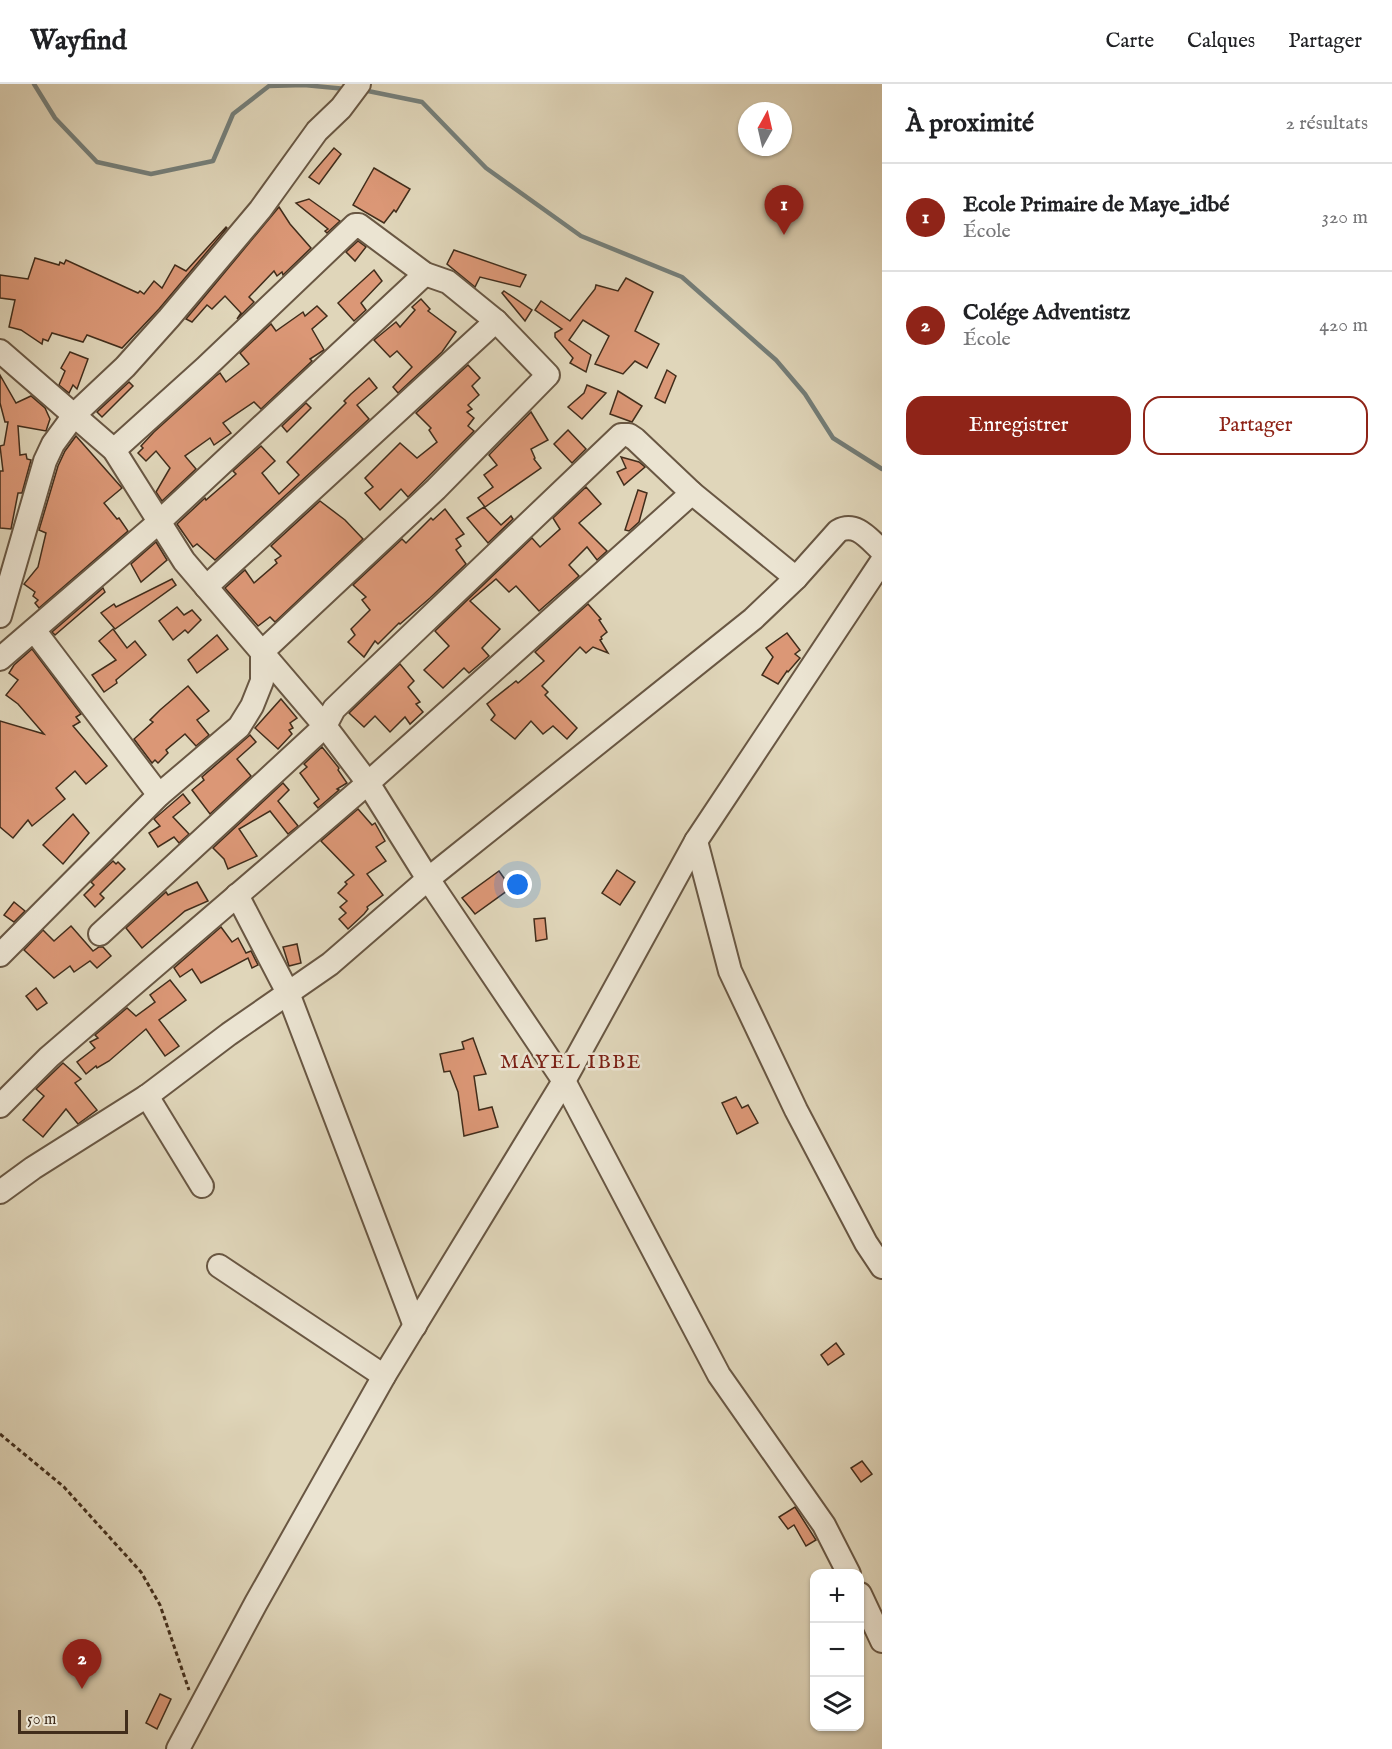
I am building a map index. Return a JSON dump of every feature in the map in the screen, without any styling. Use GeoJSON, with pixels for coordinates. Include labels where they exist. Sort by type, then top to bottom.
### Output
{"type":"FeatureCollection","features":[{"type":"Feature","properties":{"kind":"street"},"geometry":{"type":"LineString","coordinates":[[0,616],[6,574],[53,444],[75,414],[125,367],[169,318],[260,210],[317,131],[340,108],[359,84]]}},
{"type":"Feature","properties":{"kind":"street"},"geometry":{"type":"LineString","coordinates":[[0,955],[159,795],[239,727],[252,706],[262,681],[262,652],[436,489],[547,378],[547,372],[496,321],[448,282],[425,274],[359,225],[351,227],[205,368],[114,450]]}},
{"type":"Feature","properties":{"kind":"street"},"geometry":{"type":"LineString","coordinates":[[0,659],[159,522],[425,274]]}},
{"type":"Feature","properties":{"kind":"street"},"geometry":{"type":"LineString","coordinates":[[206,587],[496,321]]}},
{"type":"Feature","properties":{"kind":"street"},"geometry":{"type":"LineString","coordinates":[[0,351],[114,450],[184,561],[325,726],[368,783],[428,879],[564,1081],[719,1375],[824,1525],[846,1569]]}},
{"type":"Feature","properties":{"kind":"street"},"geometry":{"type":"LineString","coordinates":[[100,934],[325,726],[334,709],[621,435],[629,435],[635,439],[692,493],[796,578]]}},
{"type":"Feature","properties":{"kind":"street"},"geometry":{"type":"LineString","coordinates":[[0,1106],[49,1057],[368,783],[692,493]]}},
{"type":"Feature","properties":{"kind":"street"},"geometry":{"type":"LineString","coordinates":[[0,1192],[33,1168],[147,1096],[229,1034],[330,963],[428,879],[753,619],[796,578],[838,531],[846,526],[853,528],[863,533],[882,551]]}},
{"type":"Feature","properties":{"kind":"street"},"geometry":{"type":"LineString","coordinates":[[178,1749],[256,1603],[384,1376],[564,1081],[696,841],[882,561]]}},
{"type":"Feature","properties":{"kind":"street"},"geometry":{"type":"LineString","coordinates":[[34,630],[159,795]]}},
{"type":"Feature","properties":{"kind":"street"},"geometry":{"type":"LineString","coordinates":[[696,841],[730,971],[796,1110],[874,1243],[882,1267]]}},
{"type":"Feature","properties":{"kind":"street"},"geometry":{"type":"LineString","coordinates":[[237,895],[288,993],[415,1326]]}},
{"type":"Feature","properties":{"kind":"street"},"geometry":{"type":"LineString","coordinates":[[147,1096],[202,1186]]}},
{"type":"Feature","properties":{"kind":"street"},"geometry":{"type":"LineString","coordinates":[[219,1266],[384,1376]]}},
{"type":"Feature","properties":{"kind":"street"},"geometry":{"type":"LineString","coordinates":[[864,1603],[882,1641]]}},
{"type":"Feature","properties":{"kind":"path"},"geometry":{"type":"LineString","coordinates":[[0,1434],[64,1487],[141,1572],[160,1605],[184,1672],[196,1715]]}},
{"type":"Feature","properties":{"kind":"building"},"geometry":{"type":"Polygon","coordinates":[[[334,148],[341,154],[319,184],[309,177],[334,148]]]}},
{"type":"Feature","properties":{"kind":"building"},"geometry":{"type":"Polygon","coordinates":[[[374,168],[410,189],[396,212],[394,210],[384,223],[353,205],[374,168]]]}},
{"type":"Feature","properties":{"kind":"building"},"geometry":{"type":"Polygon","coordinates":[[[309,199],[340,221],[327,233],[325,231],[328,229],[296,203],[309,199]]]}},
{"type":"Feature","properties":{"kind":"building"},"geometry":{"type":"Polygon","coordinates":[[[279,207],[311,248],[283,275],[282,272],[277,276],[274,271],[249,297],[254,302],[237,319],[241,313],[225,296],[212,309],[207,305],[192,322],[186,319],[279,207]]]}},
{"type":"Feature","properties":{"kind":"building"},"geometry":{"type":"Polygon","coordinates":[[[226,227],[159,309],[122,348],[87,335],[83,342],[52,333],[48,341],[43,339],[42,344],[21,330],[9,327],[15,300],[0,298],[0,275],[28,279],[35,258],[59,265],[60,262],[64,264],[66,260],[144,294],[154,281],[162,288],[175,265],[186,271],[226,227]]]}},
{"type":"Feature","properties":{"kind":"building"},"geometry":{"type":"Polygon","coordinates":[[[358,241],[366,247],[355,261],[346,252],[358,241]]]}},
{"type":"Feature","properties":{"kind":"building"},"geometry":{"type":"Polygon","coordinates":[[[454,250],[526,275],[520,287],[480,277],[475,287],[447,264],[454,250]]]}},
{"type":"Feature","properties":{"kind":"building"},"geometry":{"type":"Polygon","coordinates":[[[374,270],[382,281],[361,303],[366,310],[354,321],[338,303],[374,270]]]}},
{"type":"Feature","properties":{"kind":"building"},"geometry":{"type":"Polygon","coordinates":[[[626,278],[653,292],[635,331],[659,344],[647,368],[635,361],[623,374],[595,364],[609,336],[583,320],[569,340],[591,355],[586,372],[570,363],[573,358],[555,337],[555,333],[562,329],[535,310],[541,301],[570,321],[596,285],[618,291],[626,278]]]}},
{"type":"Feature","properties":{"kind":"building"},"geometry":{"type":"Polygon","coordinates":[[[504,291],[532,310],[525,321],[502,293],[504,291]]]}},
{"type":"Feature","properties":{"kind":"building"},"geometry":{"type":"Polygon","coordinates":[[[421,299],[430,309],[428,311],[456,332],[442,352],[398,393],[393,387],[412,367],[397,351],[390,357],[374,340],[396,322],[400,327],[415,310],[412,307],[421,299]]]}},
{"type":"Feature","properties":{"kind":"building"},"geometry":{"type":"Polygon","coordinates":[[[317,306],[327,316],[312,329],[324,350],[310,359],[312,361],[261,409],[254,402],[223,423],[231,433],[214,445],[210,438],[185,456],[196,469],[162,501],[156,492],[170,468],[156,451],[146,461],[138,453],[143,448],[141,446],[216,376],[220,373],[226,382],[249,364],[240,353],[271,324],[276,331],[303,312],[305,316],[317,306]]]}},
{"type":"Feature","properties":{"kind":"building"},"geometry":{"type":"Polygon","coordinates":[[[70,352],[88,359],[77,389],[73,385],[69,393],[59,385],[65,371],[61,368],[70,352]]]}},
{"type":"Feature","properties":{"kind":"building"},"geometry":{"type":"Polygon","coordinates":[[[468,365],[480,378],[472,386],[479,395],[468,405],[472,409],[467,412],[474,418],[468,426],[474,431],[408,497],[401,489],[380,510],[365,493],[373,487],[365,478],[400,443],[417,458],[437,442],[429,430],[431,428],[416,413],[468,365]]]}},
{"type":"Feature","properties":{"kind":"building"},"geometry":{"type":"Polygon","coordinates":[[[667,370],[676,376],[665,403],[655,398],[667,370]]]}},
{"type":"Feature","properties":{"kind":"building"},"geometry":{"type":"Polygon","coordinates":[[[0,375],[16,403],[31,396],[45,408],[50,419],[46,431],[18,426],[20,455],[26,454],[27,459],[31,460],[22,493],[18,493],[11,529],[0,528],[0,471],[3,471],[0,446],[4,445],[8,422],[5,422],[0,403],[0,375]]]}},
{"type":"Feature","properties":{"kind":"building"},"geometry":{"type":"Polygon","coordinates":[[[369,378],[377,388],[357,405],[369,419],[215,560],[197,544],[193,547],[177,524],[236,474],[233,471],[261,446],[275,461],[262,473],[279,494],[299,475],[287,462],[346,403],[344,401],[369,378]]]}},
{"type":"Feature","properties":{"kind":"building"},"geometry":{"type":"Polygon","coordinates":[[[129,382],[133,386],[102,417],[97,412],[129,382]]]}},
{"type":"Feature","properties":{"kind":"building"},"geometry":{"type":"Polygon","coordinates":[[[587,385],[606,393],[582,419],[568,407],[584,393],[587,385]]]}},
{"type":"Feature","properties":{"kind":"building"},"geometry":{"type":"Polygon","coordinates":[[[618,391],[642,406],[632,422],[610,414],[618,391]]]}},
{"type":"Feature","properties":{"kind":"building"},"geometry":{"type":"Polygon","coordinates":[[[306,403],[311,408],[287,432],[282,426],[306,403]]]}},
{"type":"Feature","properties":{"kind":"building"},"geometry":{"type":"Polygon","coordinates":[[[531,412],[548,440],[531,449],[534,459],[541,468],[485,507],[478,498],[493,487],[484,475],[497,465],[489,455],[531,412]]]}},
{"type":"Feature","properties":{"kind":"building"},"geometry":{"type":"Polygon","coordinates":[[[568,430],[586,449],[572,463],[554,444],[568,430]]]}},
{"type":"Feature","properties":{"kind":"building"},"geometry":{"type":"Polygon","coordinates":[[[76,436],[122,488],[104,503],[128,531],[39,608],[35,603],[38,600],[33,596],[35,592],[24,584],[38,567],[46,533],[39,530],[58,466],[76,436]]]}},
{"type":"Feature","properties":{"kind":"building"},"geometry":{"type":"Polygon","coordinates":[[[621,457],[639,462],[645,467],[624,485],[617,472],[626,468],[621,457]]]}},
{"type":"Feature","properties":{"kind":"building"},"geometry":{"type":"Polygon","coordinates":[[[586,487],[601,504],[579,523],[607,551],[597,560],[587,547],[569,565],[579,576],[539,611],[516,586],[509,592],[496,579],[470,601],[500,629],[482,648],[489,656],[469,673],[464,668],[443,688],[424,670],[449,646],[435,631],[532,538],[540,547],[560,529],[553,518],[586,487]]]}},
{"type":"Feature","properties":{"kind":"building"},"geometry":{"type":"Polygon","coordinates":[[[638,490],[647,493],[639,522],[629,531],[625,530],[638,490]]]}},
{"type":"Feature","properties":{"kind":"building"},"geometry":{"type":"Polygon","coordinates":[[[320,501],[345,520],[363,539],[275,622],[270,617],[258,626],[225,588],[245,570],[254,583],[277,563],[275,560],[281,556],[271,546],[320,501]]]}},
{"type":"Feature","properties":{"kind":"building"},"geometry":{"type":"Polygon","coordinates":[[[484,507],[501,525],[511,516],[513,519],[488,543],[467,518],[484,507]]]}},
{"type":"Feature","properties":{"kind":"building"},"geometry":{"type":"Polygon","coordinates":[[[445,509],[464,534],[456,539],[461,546],[456,550],[466,564],[378,644],[375,641],[364,657],[348,642],[355,635],[351,629],[370,610],[362,600],[366,597],[353,585],[402,539],[406,543],[431,518],[433,520],[445,509]]]}},
{"type":"Feature","properties":{"kind":"building"},"geometry":{"type":"Polygon","coordinates":[[[156,542],[167,560],[141,582],[131,564],[156,542]]]}},
{"type":"Feature","properties":{"kind":"building"},"geometry":{"type":"Polygon","coordinates":[[[172,579],[176,585],[115,629],[101,613],[114,604],[116,607],[172,579]]]}},
{"type":"Feature","properties":{"kind":"building"},"geometry":{"type":"Polygon","coordinates":[[[103,588],[105,592],[55,635],[52,632],[103,588]]]}},
{"type":"Feature","properties":{"kind":"building"},"geometry":{"type":"Polygon","coordinates":[[[588,604],[601,619],[599,620],[607,632],[600,640],[608,653],[593,647],[586,653],[580,647],[542,686],[548,692],[545,695],[577,728],[567,739],[553,726],[543,734],[531,721],[515,739],[491,720],[495,715],[487,704],[516,681],[518,683],[544,661],[535,652],[588,604]]]}},
{"type":"Feature","properties":{"kind":"building"},"geometry":{"type":"Polygon","coordinates":[[[177,607],[184,615],[192,610],[201,620],[188,633],[185,630],[173,640],[159,621],[177,607]]]}},
{"type":"Feature","properties":{"kind":"building"},"geometry":{"type":"Polygon","coordinates":[[[113,629],[127,648],[135,641],[146,655],[116,680],[117,683],[104,692],[92,675],[116,660],[99,641],[113,629]]]}},
{"type":"Feature","properties":{"kind":"building"},"geometry":{"type":"Polygon","coordinates":[[[787,633],[800,650],[795,654],[800,658],[778,684],[762,675],[773,657],[766,648],[787,633]]]}},
{"type":"Feature","properties":{"kind":"building"},"geometry":{"type":"Polygon","coordinates":[[[217,635],[228,649],[197,673],[188,660],[217,635]]]}},
{"type":"Feature","properties":{"kind":"building"},"geometry":{"type":"Polygon","coordinates":[[[32,649],[81,714],[76,717],[80,722],[73,726],[107,766],[86,784],[75,771],[56,788],[65,799],[32,826],[28,820],[13,838],[0,827],[0,721],[44,734],[18,704],[6,695],[18,680],[9,673],[14,665],[32,649]]]}},
{"type":"Feature","properties":{"kind":"building"},"geometry":{"type":"Polygon","coordinates":[[[400,664],[414,681],[408,687],[420,702],[416,704],[423,712],[410,724],[405,717],[390,732],[375,716],[364,727],[349,713],[400,664]]]}},
{"type":"Feature","properties":{"kind":"building"},"geometry":{"type":"Polygon","coordinates":[[[188,686],[209,711],[197,720],[209,735],[196,746],[185,734],[166,750],[168,753],[158,763],[155,760],[152,763],[134,739],[153,722],[150,720],[160,710],[188,686]]]}},
{"type":"Feature","properties":{"kind":"building"},"geometry":{"type":"Polygon","coordinates":[[[281,699],[297,718],[290,723],[293,728],[289,730],[292,734],[278,749],[255,728],[281,699]]]}},
{"type":"Feature","properties":{"kind":"building"},"geometry":{"type":"Polygon","coordinates":[[[250,735],[256,742],[237,759],[251,776],[210,814],[192,790],[204,780],[202,777],[250,735]]]}},
{"type":"Feature","properties":{"kind":"building"},"geometry":{"type":"Polygon","coordinates":[[[322,747],[339,768],[338,770],[347,783],[337,789],[339,790],[318,808],[314,803],[319,799],[300,773],[307,767],[304,764],[322,747]]]}},
{"type":"Feature","properties":{"kind":"building"},"geometry":{"type":"Polygon","coordinates":[[[283,783],[289,790],[278,801],[298,826],[288,834],[270,811],[239,829],[257,856],[228,869],[224,859],[213,848],[283,783]]]}},
{"type":"Feature","properties":{"kind":"building"},"geometry":{"type":"Polygon","coordinates":[[[183,794],[190,803],[173,817],[189,834],[179,843],[174,837],[158,847],[149,833],[160,826],[154,819],[183,794]]]}},
{"type":"Feature","properties":{"kind":"building"},"geometry":{"type":"Polygon","coordinates":[[[358,809],[372,825],[375,823],[385,841],[376,847],[386,861],[367,874],[383,895],[367,907],[364,914],[348,929],[339,919],[346,913],[340,907],[347,901],[338,893],[347,884],[345,882],[354,875],[321,841],[358,809]]]}},
{"type":"Feature","properties":{"kind":"building"},"geometry":{"type":"Polygon","coordinates":[[[73,814],[89,833],[63,864],[43,845],[73,814]]]}},
{"type":"Feature","properties":{"kind":"building"},"geometry":{"type":"Polygon","coordinates":[[[113,861],[116,864],[118,862],[125,869],[100,894],[104,898],[95,907],[84,895],[94,885],[91,882],[113,861]]]}},
{"type":"Feature","properties":{"kind":"building"},"geometry":{"type":"Polygon","coordinates":[[[617,870],[635,882],[620,905],[602,893],[617,870]]]}},
{"type":"Feature","properties":{"kind":"building"},"geometry":{"type":"Polygon","coordinates":[[[499,871],[511,888],[475,914],[462,898],[499,871]]]}},
{"type":"Feature","properties":{"kind":"building"},"geometry":{"type":"Polygon","coordinates":[[[197,882],[208,901],[185,911],[142,948],[126,928],[166,892],[168,895],[197,882]]]}},
{"type":"Feature","properties":{"kind":"building"},"geometry":{"type":"Polygon","coordinates":[[[14,902],[25,911],[14,922],[4,915],[14,902]]]}},
{"type":"Feature","properties":{"kind":"building"},"geometry":{"type":"Polygon","coordinates":[[[545,918],[547,939],[536,941],[534,919],[545,918]]]}},
{"type":"Feature","properties":{"kind":"building"},"geometry":{"type":"Polygon","coordinates":[[[71,926],[93,951],[103,947],[111,956],[97,968],[90,961],[74,972],[70,966],[54,978],[24,950],[43,930],[54,941],[71,926]]]}},
{"type":"Feature","properties":{"kind":"building"},"geometry":{"type":"Polygon","coordinates":[[[221,927],[232,942],[238,938],[246,953],[251,951],[258,965],[252,968],[248,958],[201,983],[192,969],[180,977],[174,968],[221,927]]]}},
{"type":"Feature","properties":{"kind":"building"},"geometry":{"type":"Polygon","coordinates":[[[297,944],[301,963],[289,966],[283,947],[297,944]]]}},
{"type":"Feature","properties":{"kind":"building"},"geometry":{"type":"Polygon","coordinates":[[[170,980],[186,1000],[159,1020],[179,1046],[165,1056],[146,1029],[109,1061],[97,1068],[96,1066],[86,1074],[77,1062],[95,1048],[90,1042],[98,1038],[95,1035],[127,1008],[136,1016],[155,1002],[150,995],[170,980]]]}},
{"type":"Feature","properties":{"kind":"building"},"geometry":{"type":"Polygon","coordinates":[[[36,988],[47,1003],[37,1010],[26,996],[36,988]]]}},
{"type":"Feature","properties":{"kind":"building"},"geometry":{"type":"Polygon","coordinates":[[[473,1038],[486,1074],[474,1076],[479,1110],[492,1107],[498,1127],[464,1136],[458,1092],[450,1071],[444,1072],[440,1054],[464,1049],[462,1042],[473,1038]]]}},
{"type":"Feature","properties":{"kind":"building"},"geometry":{"type":"Polygon","coordinates":[[[63,1063],[81,1079],[75,1083],[97,1110],[78,1124],[66,1109],[43,1137],[23,1120],[44,1096],[36,1089],[63,1063]]]}},
{"type":"Feature","properties":{"kind":"building"},"geometry":{"type":"Polygon","coordinates":[[[736,1097],[742,1108],[748,1105],[758,1123],[737,1134],[722,1103],[736,1097]]]}},
{"type":"Feature","properties":{"kind":"building"},"geometry":{"type":"Polygon","coordinates":[[[836,1343],[844,1354],[828,1365],[821,1355],[836,1343]]]}},
{"type":"Feature","properties":{"kind":"building"},"geometry":{"type":"Polygon","coordinates":[[[862,1461],[872,1474],[861,1482],[851,1468],[862,1461]]]}},
{"type":"Feature","properties":{"kind":"building"},"geometry":{"type":"Polygon","coordinates":[[[795,1507],[816,1540],[806,1546],[794,1525],[788,1529],[779,1517],[795,1507]]]}},
{"type":"Feature","properties":{"kind":"building"},"geometry":{"type":"Polygon","coordinates":[[[160,1694],[171,1699],[157,1729],[146,1723],[160,1694]]]}},
{"type":"Feature","properties":{"kind":"waterway"},"geometry":{"type":"LineString","coordinates":[[34,84],[55,118],[97,162],[151,174],[213,161],[233,114],[269,86],[304,85],[346,89]]}},
{"type":"Feature","properties":{"kind":"waterway"},"geometry":{"type":"LineString","coordinates":[[363,90],[422,102],[486,168],[581,236],[682,277],[776,360],[805,394],[833,438],[882,469]]}},
{"type":"Feature","properties":{"kind":"place","name":"Ecole Primaire de Maye_idbé"},"geometry":{"type":"Point","coordinates":[784,235]}},
{"type":"Feature","properties":{"kind":"place","name":"Colége Adventistz"},"geometry":{"type":"Point","coordinates":[82,1689]}},
{"type":"Feature","properties":{"kind":"district","name":"MAYEL IBBE"},"geometry":{"type":"Point","coordinates":[571,1061]}}]}
